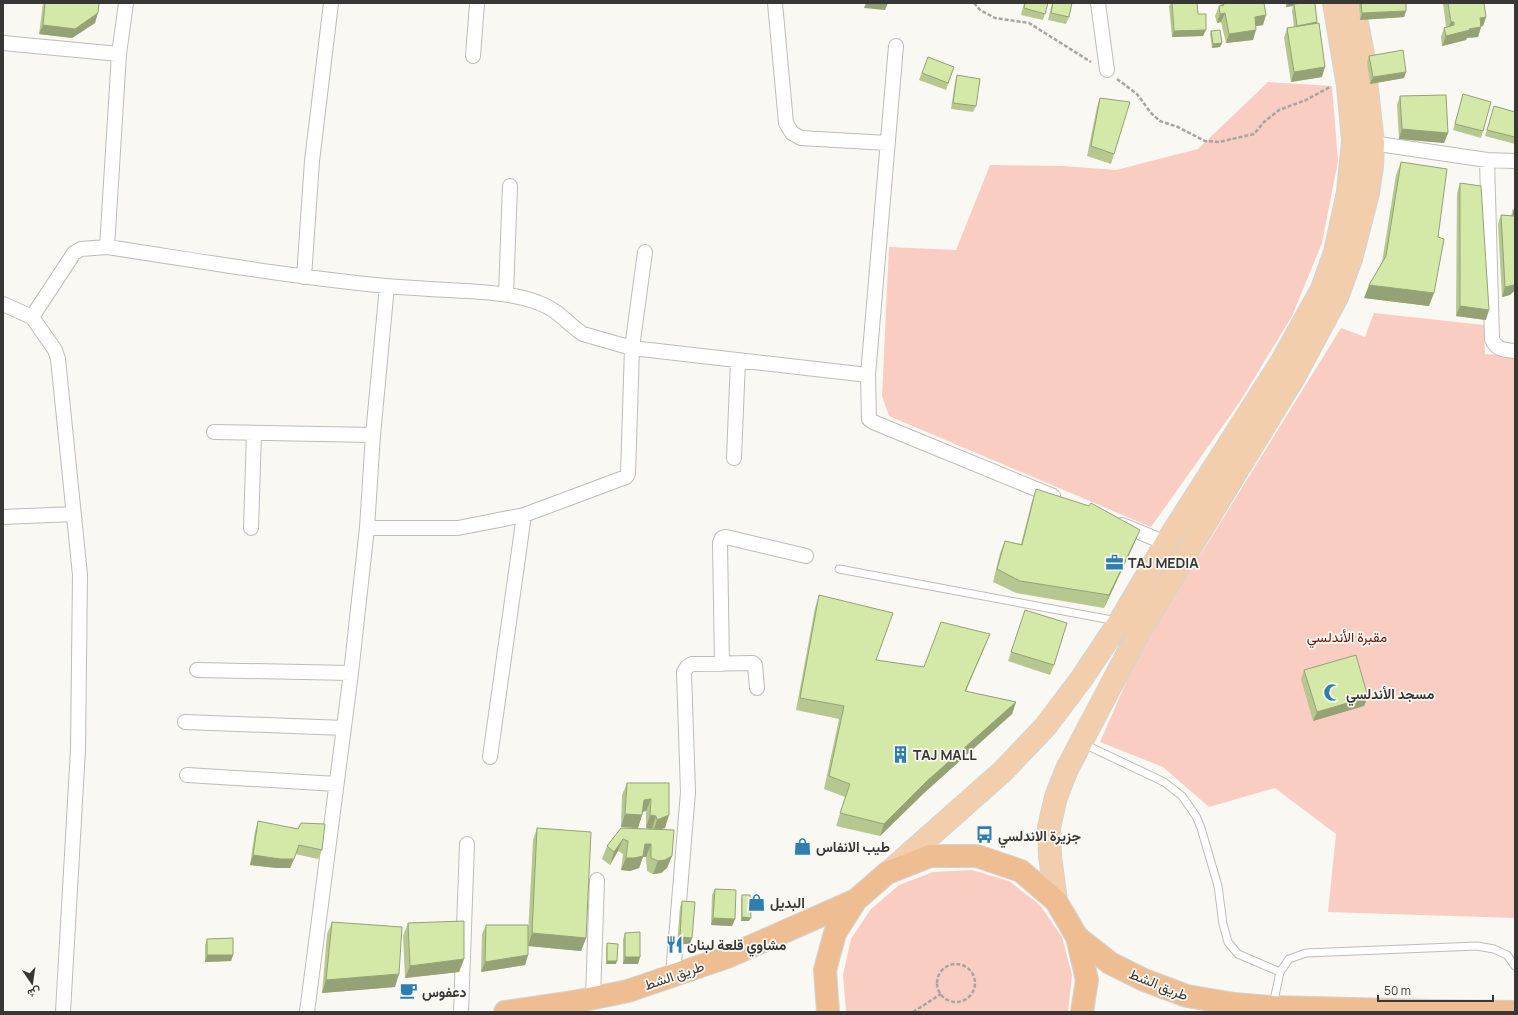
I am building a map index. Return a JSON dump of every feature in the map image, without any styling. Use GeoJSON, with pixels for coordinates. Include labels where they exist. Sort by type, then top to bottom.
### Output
{"type":"FeatureCollection","features":[{"type":"Feature","properties":{"kind":"highway"},"geometry":{"type":"LineString","coordinates":[[828,1012],[825,970],[835,933],[856,900],[887,873],[930,856],[977,856],[1021,871],[1056,901],[1077,937],[1087,980],[1082,1012]]}},
{"type":"Feature","properties":{"kind":"highway","name":"طريق الشط"},"geometry":{"type":"LineString","coordinates":[[505,1012],[574,1002],[628,991],[727,957],[856,900]]}},
{"type":"Feature","properties":{"kind":"highway","name":"طريق الشط"},"geometry":{"type":"LineString","coordinates":[[1077,937],[1110,963],[1144,980],[1187,996],[1234,1004],[1273,1007],[1515,1012]]}},
{"type":"Feature","properties":{"kind":"main road"},"geometry":{"type":"LineString","coordinates":[[887,873],[1002,772],[1045,726],[1082,678],[1120,621],[1166,543],[1338,297],[1351,259],[1368,193],[1372,166],[1363,142],[1348,86],[1334,3]]}},
{"type":"Feature","properties":{"kind":"main road"},"geometry":{"type":"LineString","coordinates":[[1353,3],[1363,54],[1363,142]]}},
{"type":"Feature","properties":{"kind":"main road"},"geometry":{"type":"LineString","coordinates":[[1056,901],[1050,856],[1049,827],[1056,796],[1080,742],[1139,632],[1287,370]]}},
{"type":"Feature","properties":{"kind":"street"},"geometry":{"type":"LineString","coordinates":[[108,247],[119,54],[126,3]]}},
{"type":"Feature","properties":{"kind":"street"},"geometry":{"type":"LineString","coordinates":[[304,277],[312,161],[331,3]]}},
{"type":"Feature","properties":{"kind":"street"},"geometry":{"type":"LineString","coordinates":[[473,56],[477,3]]}},
{"type":"Feature","properties":{"kind":"street"},"geometry":{"type":"LineString","coordinates":[[775,3],[786,123],[792,133],[801,138],[887,143]]}},
{"type":"Feature","properties":{"kind":"street"},"geometry":{"type":"LineString","coordinates":[[1098,3],[1107,70]]}},
{"type":"Feature","properties":{"kind":"street"},"geometry":{"type":"LineString","coordinates":[[3,43],[119,54]]}},
{"type":"Feature","properties":{"kind":"street"},"geometry":{"type":"LineString","coordinates":[[896,46],[868,375],[869,419],[873,422],[1063,501]]}},
{"type":"Feature","properties":{"kind":"street"},"geometry":{"type":"LineString","coordinates":[[1363,142],[1487,160],[1515,161]]}},
{"type":"Feature","properties":{"kind":"street"},"geometry":{"type":"LineString","coordinates":[[1487,160],[1492,339],[1493,343],[1500,349],[1515,351]]}},
{"type":"Feature","properties":{"kind":"street"},"geometry":{"type":"LineString","coordinates":[[506,294],[510,186]]}},
{"type":"Feature","properties":{"kind":"street"},"geometry":{"type":"LineString","coordinates":[[32,317],[74,253],[81,249],[108,247],[304,277],[387,286],[506,294],[539,303],[551,308],[571,323],[576,330],[583,334],[632,348],[868,375]]}},
{"type":"Feature","properties":{"kind":"street"},"geometry":{"type":"LineString","coordinates":[[367,528],[458,528],[524,515],[623,479],[628,474],[632,348],[645,252]]}},
{"type":"Feature","properties":{"kind":"street"},"geometry":{"type":"LineString","coordinates":[[307,1012],[351,673],[367,528],[373,434],[387,286]]}},
{"type":"Feature","properties":{"kind":"street"},"geometry":{"type":"LineString","coordinates":[[3,304],[32,317],[57,354],[80,575],[78,749],[63,1012]]}},
{"type":"Feature","properties":{"kind":"street"},"geometry":{"type":"LineString","coordinates":[[734,458],[738,360]]}},
{"type":"Feature","properties":{"kind":"street"},"geometry":{"type":"LineString","coordinates":[[214,432],[373,434]]}},
{"type":"Feature","properties":{"kind":"street"},"geometry":{"type":"LineString","coordinates":[[251,528],[254,433]]}},
{"type":"Feature","properties":{"kind":"street"},"geometry":{"type":"LineString","coordinates":[[3,518],[74,514]]}},
{"type":"Feature","properties":{"kind":"street"},"geometry":{"type":"LineString","coordinates":[[490,757],[524,515]]}},
{"type":"Feature","properties":{"kind":"street"},"geometry":{"type":"LineString","coordinates":[[1107,519],[1166,543]]}},
{"type":"Feature","properties":{"kind":"street"},"geometry":{"type":"LineString","coordinates":[[722,664],[720,543],[722,538],[726,537],[806,556]]}},
{"type":"Feature","properties":{"kind":"street"},"geometry":{"type":"LineString","coordinates":[[673,975],[688,792],[684,672],[687,667],[692,664],[753,663],[755,666],[757,688]]}},
{"type":"Feature","properties":{"kind":"street"},"geometry":{"type":"LineString","coordinates":[[197,670],[351,673]]}},
{"type":"Feature","properties":{"kind":"street"},"geometry":{"type":"LineString","coordinates":[[185,722],[344,728]]}},
{"type":"Feature","properties":{"kind":"street"},"geometry":{"type":"LineString","coordinates":[[187,775],[336,784]]}},
{"type":"Feature","properties":{"kind":"street"},"geometry":{"type":"LineString","coordinates":[[461,1012],[467,844]]}},
{"type":"Feature","properties":{"kind":"street"},"geometry":{"type":"LineString","coordinates":[[593,998],[597,880]]}},
{"type":"Feature","properties":{"kind":"lane"},"geometry":{"type":"LineString","coordinates":[[839,569],[1120,621]]}},
{"type":"Feature","properties":{"kind":"lane"},"geometry":{"type":"LineString","coordinates":[[1080,742],[1164,782],[1182,796],[1196,816],[1201,828],[1218,886],[1223,924],[1228,942],[1238,954],[1280,972]]}},
{"type":"Feature","properties":{"kind":"lane"},"geometry":{"type":"LineString","coordinates":[[1273,1007],[1280,972],[1289,959],[1306,953],[1477,946],[1494,949],[1507,955],[1515,966]]}},
{"type":"Feature","properties":{"kind":"path"},"geometry":{"type":"LineString","coordinates":[[974,3],[980,10],[995,18],[1029,23],[1078,54],[1107,70],[1137,94],[1151,113],[1160,121],[1178,127],[1205,141],[1219,142],[1254,134],[1264,122],[1279,110],[1306,100],[1332,86],[1348,86]]}},
{"type":"Feature","properties":{"kind":"path"},"geometry":{"type":"LineString","coordinates":[[954,964],[961,964],[972,971],[976,983],[975,989],[968,999],[956,1002],[945,998],[941,994],[937,981],[943,970],[954,964]]}},
{"type":"Feature","properties":{"kind":"path"},"geometry":{"type":"LineString","coordinates":[[913,1012],[941,994]]}},
{"type":"Feature","properties":{"kind":"green space"},"geometry":{"type":"Polygon","coordinates":[[[1268,82],[1332,86],[1338,161],[1322,243],[1292,316],[1239,403],[1151,527],[889,416],[882,396],[889,247],[956,250],[990,165],[1063,166],[1116,170],[1198,149],[1268,82]]]}},
{"type":"Feature","properties":{"kind":"green space","name":"مقبرة الأندلسي"},"geometry":{"type":"Polygon","coordinates":[[[1374,313],[1484,325],[1485,354],[1515,356],[1515,918],[1328,912],[1336,834],[1275,788],[1209,807],[1163,767],[1100,742],[1146,637],[1204,549],[1341,328],[1365,337],[1374,313]]]}},
{"type":"Feature","properties":{"kind":"green space"},"geometry":{"type":"Polygon","coordinates":[[[972,870],[1009,881],[1040,905],[1062,937],[1072,975],[1068,1012],[846,1012],[843,975],[851,939],[871,909],[899,885],[933,872],[972,870]]]}},
{"type":"Feature","properties":{"kind":"building"},"geometry":{"type":"Polygon","coordinates":[[[45,3],[99,3],[98,13],[75,29],[43,25],[45,3]]]}},
{"type":"Feature","properties":{"kind":"building"},"geometry":{"type":"Polygon","coordinates":[[[1025,3],[1048,3],[1045,14],[1024,8],[1025,3]]]}},
{"type":"Feature","properties":{"kind":"building"},"geometry":{"type":"Polygon","coordinates":[[[1053,3],[1072,3],[1069,17],[1051,13],[1053,3]]]}},
{"type":"Feature","properties":{"kind":"building"},"geometry":{"type":"Polygon","coordinates":[[[1172,3],[1197,3],[1198,14],[1206,14],[1206,30],[1174,31],[1172,3]]]}},
{"type":"Feature","properties":{"kind":"building"},"geometry":{"type":"Polygon","coordinates":[[[1223,3],[1264,3],[1266,15],[1255,17],[1256,30],[1229,34],[1225,13],[1220,14],[1219,6],[1224,5],[1223,3]]]}},
{"type":"Feature","properties":{"kind":"building"},"geometry":{"type":"Polygon","coordinates":[[[1315,3],[1317,22],[1297,26],[1294,4],[1315,3]]]}},
{"type":"Feature","properties":{"kind":"building"},"geometry":{"type":"Polygon","coordinates":[[[1361,3],[1406,3],[1406,11],[1362,13],[1361,3]]]}},
{"type":"Feature","properties":{"kind":"building"},"geometry":{"type":"Polygon","coordinates":[[[1448,3],[1484,3],[1486,17],[1480,18],[1481,27],[1446,36],[1444,28],[1454,25],[1454,22],[1451,22],[1448,3]]]}},
{"type":"Feature","properties":{"kind":"building"},"geometry":{"type":"Polygon","coordinates":[[[1319,23],[1325,67],[1294,72],[1287,28],[1319,23]]]}},
{"type":"Feature","properties":{"kind":"building"},"geometry":{"type":"Polygon","coordinates":[[[1220,30],[1222,43],[1213,44],[1211,31],[1220,30]]]}},
{"type":"Feature","properties":{"kind":"building"},"geometry":{"type":"Polygon","coordinates":[[[1403,50],[1406,72],[1373,77],[1369,56],[1403,50]]]}},
{"type":"Feature","properties":{"kind":"building"},"geometry":{"type":"Polygon","coordinates":[[[928,57],[954,67],[948,83],[922,73],[928,57]]]}},
{"type":"Feature","properties":{"kind":"building"},"geometry":{"type":"Polygon","coordinates":[[[957,75],[980,79],[976,106],[953,103],[957,75]]]}},
{"type":"Feature","properties":{"kind":"building"},"geometry":{"type":"Polygon","coordinates":[[[1463,94],[1491,102],[1483,131],[1455,124],[1463,94]]]}},
{"type":"Feature","properties":{"kind":"building"},"geometry":{"type":"Polygon","coordinates":[[[1446,95],[1448,133],[1402,129],[1400,96],[1446,95]]]}},
{"type":"Feature","properties":{"kind":"building"},"geometry":{"type":"Polygon","coordinates":[[[1100,98],[1130,102],[1114,154],[1091,146],[1100,98]]]}},
{"type":"Feature","properties":{"kind":"building"},"geometry":{"type":"Polygon","coordinates":[[[1494,106],[1515,112],[1515,137],[1487,130],[1494,106]]]}},
{"type":"Feature","properties":{"kind":"building"},"geometry":{"type":"Polygon","coordinates":[[[1401,162],[1447,169],[1438,237],[1444,239],[1434,293],[1369,285],[1386,256],[1401,162]]]}},
{"type":"Feature","properties":{"kind":"building"},"geometry":{"type":"Polygon","coordinates":[[[1460,183],[1481,186],[1489,310],[1460,306],[1460,183]]]}},
{"type":"Feature","properties":{"kind":"building"},"geometry":{"type":"Polygon","coordinates":[[[1513,210],[1515,210],[1515,284],[1505,287],[1501,215],[1514,216],[1513,210]]]}},
{"type":"Feature","properties":{"kind":"building"},"geometry":{"type":"Polygon","coordinates":[[[1036,489],[1089,506],[1091,503],[1140,530],[1109,595],[1020,581],[997,569],[1005,541],[1022,545],[1036,489]]]}},
{"type":"Feature","properties":{"kind":"building","name":"TAJ MALL"},"geometry":{"type":"Polygon","coordinates":[[[819,595],[893,613],[876,660],[924,667],[941,622],[990,634],[965,691],[1016,702],[927,781],[884,824],[840,813],[850,784],[829,776],[844,706],[800,698],[819,595]]]}},
{"type":"Feature","properties":{"kind":"building"},"geometry":{"type":"Polygon","coordinates":[[[1025,610],[1067,623],[1054,665],[1011,652],[1025,610]]]}},
{"type":"Feature","properties":{"kind":"building","name":"مسجد الأندلسي"},"geometry":{"type":"Polygon","coordinates":[[[1356,655],[1368,697],[1317,712],[1304,670],[1356,655]]]}},
{"type":"Feature","properties":{"kind":"building"},"geometry":{"type":"Polygon","coordinates":[[[627,783],[669,783],[669,815],[657,820],[656,816],[650,815],[651,799],[644,800],[642,815],[625,814],[627,783]]]}},
{"type":"Feature","properties":{"kind":"building"},"geometry":{"type":"Polygon","coordinates":[[[258,821],[298,829],[301,823],[325,824],[322,850],[299,845],[294,859],[280,859],[253,855],[258,821]]]}},
{"type":"Feature","properties":{"kind":"building"},"geometry":{"type":"Polygon","coordinates":[[[537,828],[591,832],[586,938],[532,933],[537,828]]]}},
{"type":"Feature","properties":{"kind":"building"},"geometry":{"type":"Polygon","coordinates":[[[621,828],[674,830],[672,856],[665,860],[658,861],[651,858],[651,844],[645,844],[643,856],[626,858],[628,841],[623,839],[614,852],[607,846],[621,828]]]}},
{"type":"Feature","properties":{"kind":"building"},"geometry":{"type":"Polygon","coordinates":[[[715,889],[736,890],[735,919],[713,918],[715,889]]]}},
{"type":"Feature","properties":{"kind":"building"},"geometry":{"type":"Polygon","coordinates":[[[742,895],[750,895],[751,918],[742,917],[742,895]]]}},
{"type":"Feature","properties":{"kind":"building"},"geometry":{"type":"Polygon","coordinates":[[[682,901],[695,902],[692,938],[680,937],[682,901]]]}},
{"type":"Feature","properties":{"kind":"building"},"geometry":{"type":"Polygon","coordinates":[[[464,921],[464,959],[410,966],[408,923],[464,921]]]}},
{"type":"Feature","properties":{"kind":"building"},"geometry":{"type":"Polygon","coordinates":[[[332,922],[402,927],[399,974],[326,980],[332,922]]]}},
{"type":"Feature","properties":{"kind":"building"},"geometry":{"type":"Polygon","coordinates":[[[486,925],[528,925],[528,955],[485,962],[486,925]]]}},
{"type":"Feature","properties":{"kind":"building"},"geometry":{"type":"Polygon","coordinates":[[[640,932],[640,957],[625,957],[625,933],[640,932]]]}},
{"type":"Feature","properties":{"kind":"building"},"geometry":{"type":"Polygon","coordinates":[[[233,938],[233,955],[207,955],[207,939],[233,938]]]}},
{"type":"Feature","properties":{"kind":"building"},"geometry":{"type":"Polygon","coordinates":[[[607,943],[618,944],[617,961],[607,961],[607,943]]]}},
{"type":"Feature","properties":{"kind":"place","name":"TAJ MEDIA"},"geometry":{"type":"Point","coordinates":[1115,562]}},
{"type":"Feature","properties":{"kind":"place","name":"مسجد الأندلسي"},"geometry":{"type":"Point","coordinates":[1333,693]}},
{"type":"Feature","properties":{"kind":"place","name":"TAJ MALL"},"geometry":{"type":"Point","coordinates":[900,754]}},
{"type":"Feature","properties":{"kind":"place","name":"جزيرة الاندلسي"},"geometry":{"type":"Point","coordinates":[985,835]}},
{"type":"Feature","properties":{"kind":"place","name":"طيب الانفاس"},"geometry":{"type":"Point","coordinates":[803,846]}},
{"type":"Feature","properties":{"kind":"place","name":"البديل"},"geometry":{"type":"Point","coordinates":[757,902]}},
{"type":"Feature","properties":{"kind":"place","name":"مشاوي قلعة لبنان"},"geometry":{"type":"Point","coordinates":[674,944]}},
{"type":"Feature","properties":{"kind":"place","name":"دعفوس"},"geometry":{"type":"Point","coordinates":[409,991]}}]}
